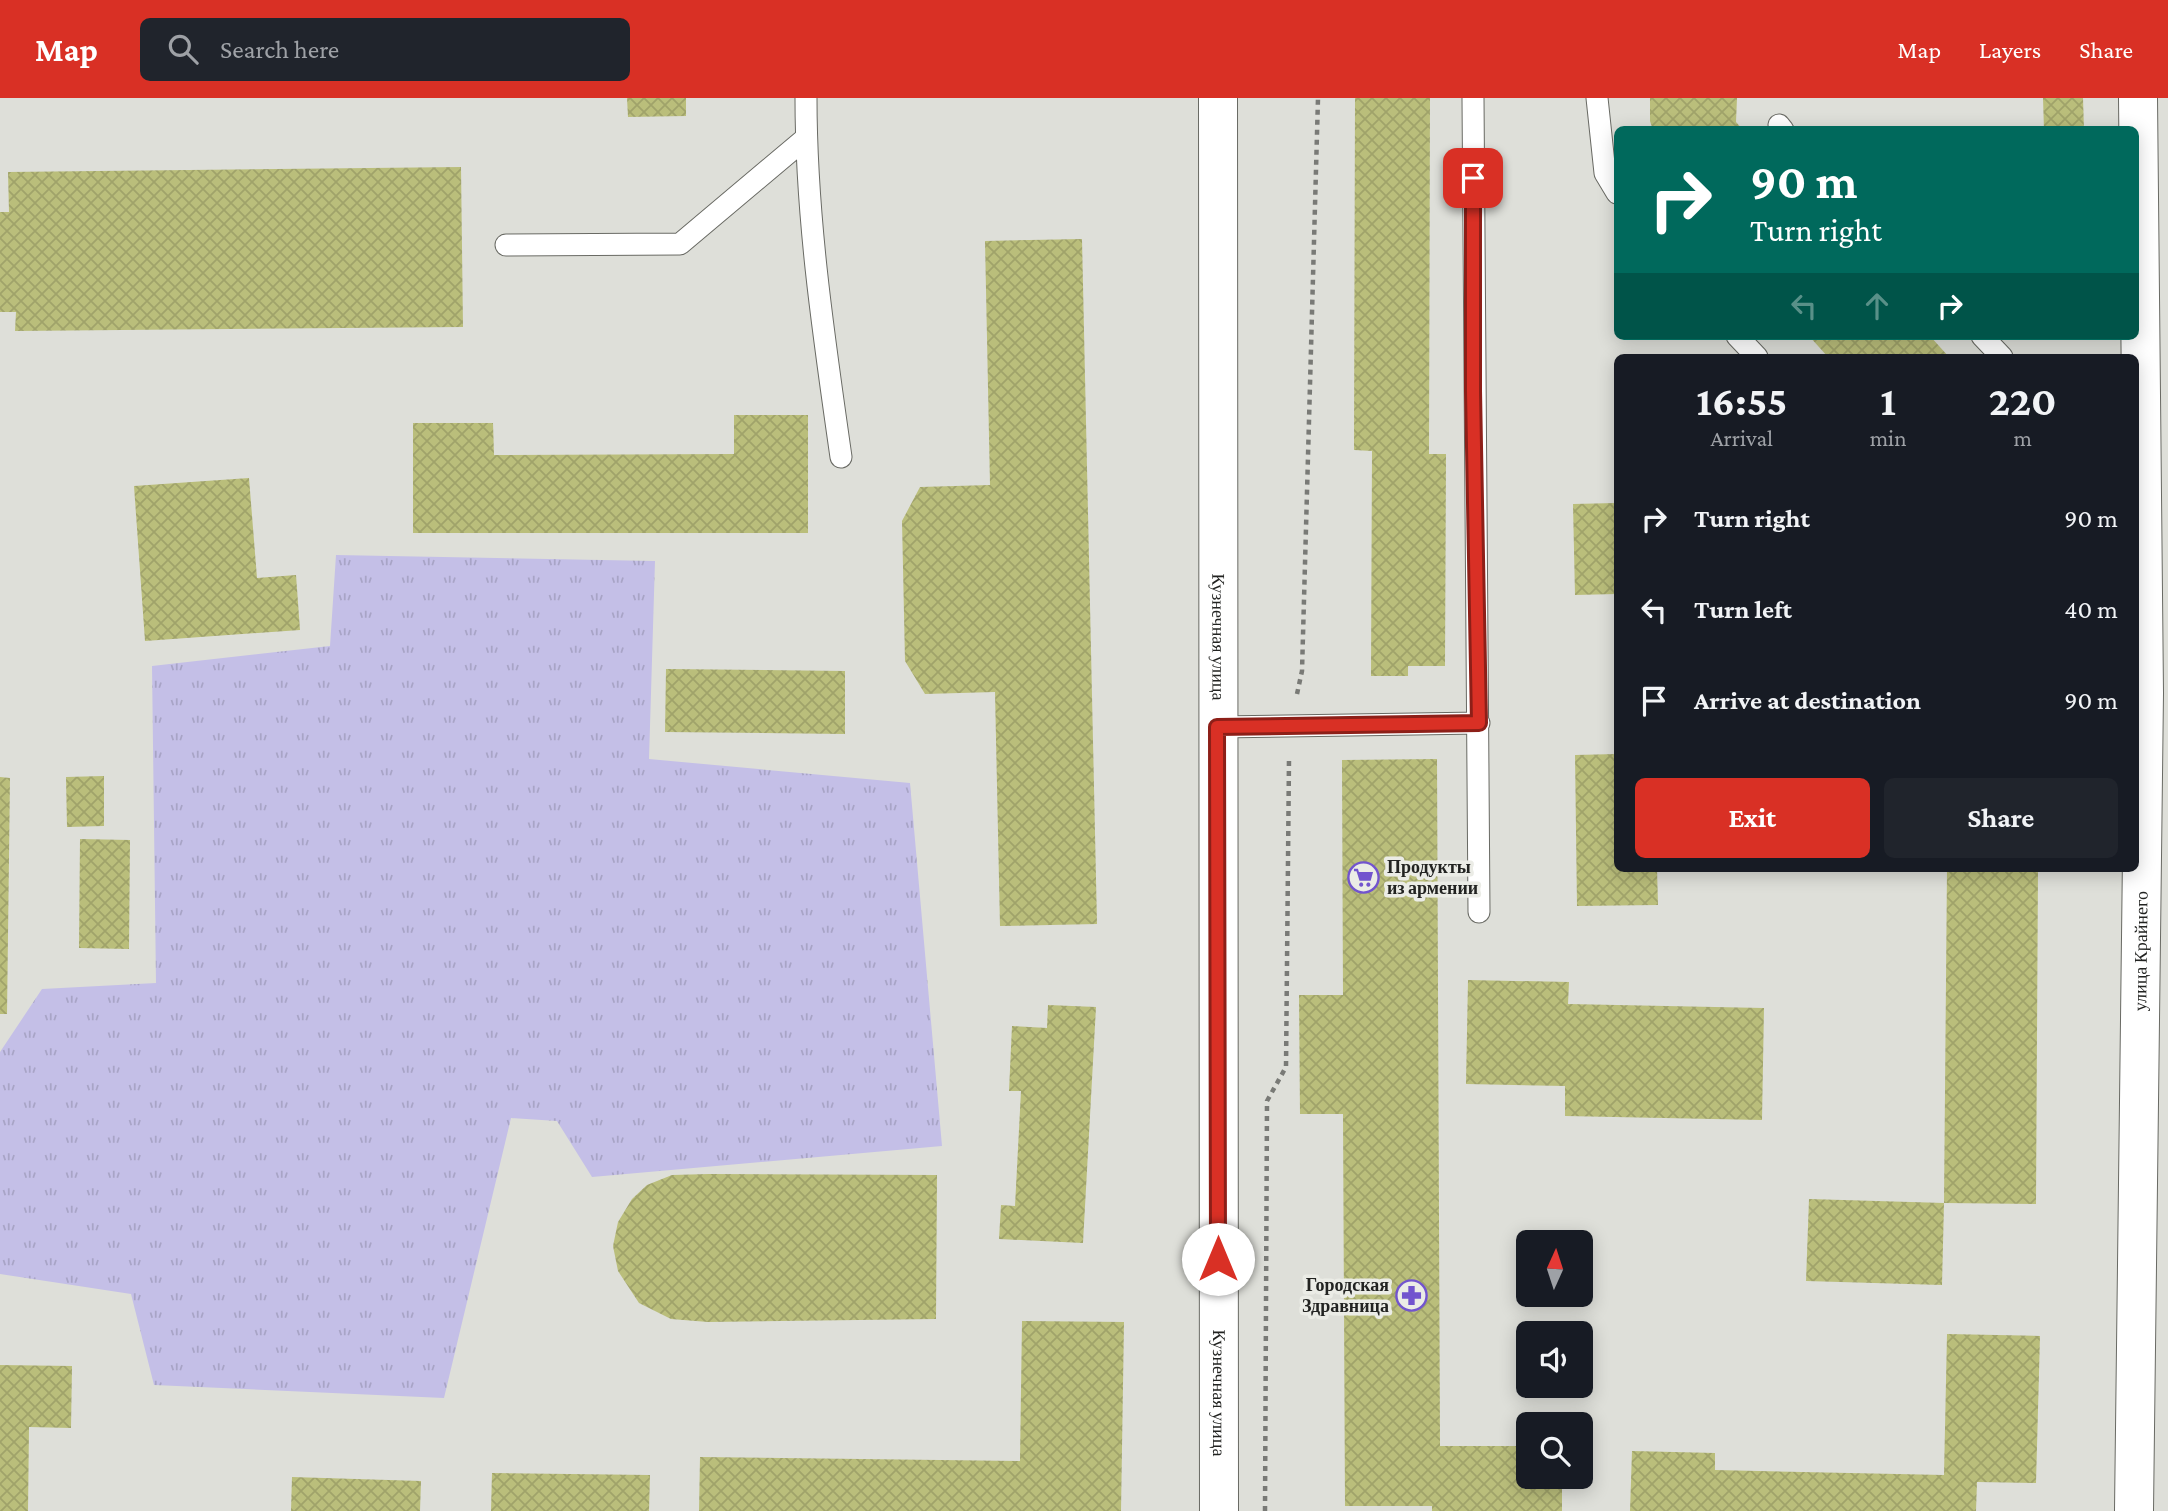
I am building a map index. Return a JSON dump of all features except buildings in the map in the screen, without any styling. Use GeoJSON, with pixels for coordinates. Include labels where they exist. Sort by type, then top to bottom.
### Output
{"type":"FeatureCollection","features":[{"type":"Feature","properties":{"kind":"street","name":"Кузнечная улица"},"geometry":{"type":"LineString","coordinates":[[1218,98],[1219,1511]]}},
{"type":"Feature","properties":{"kind":"street","name":"улица Крайнего"},"geometry":{"type":"LineString","coordinates":[[2138,98],[2138,126]]}},
{"type":"Feature","properties":{"kind":"street","name":"улица Крайнего"},"geometry":{"type":"LineString","coordinates":[[2139,436],[2156,693],[2139,783]]}},
{"type":"Feature","properties":{"kind":"street","name":"улица Крайнего"},"geometry":{"type":"LineString","coordinates":[[2134,1511],[2138,872]]}},
{"type":"Feature","properties":{"kind":"lane"},"geometry":{"type":"LineString","coordinates":[[806,98],[806,138],[821,317],[841,457]]}},
{"type":"Feature","properties":{"kind":"lane"},"geometry":{"type":"LineString","coordinates":[[1473,98],[1473,391],[1479,723],[1479,912]]}},
{"type":"Feature","properties":{"kind":"lane"},"geometry":{"type":"LineString","coordinates":[[1597,98],[1605,173],[1614,188]]}},
{"type":"Feature","properties":{"kind":"lane"},"geometry":{"type":"LineString","coordinates":[[506,245],[680,244],[806,138]]}},
{"type":"Feature","properties":{"kind":"lane"},"geometry":{"type":"LineString","coordinates":[[1741,340],[1754,354]]}},
{"type":"Feature","properties":{"kind":"lane"},"geometry":{"type":"LineString","coordinates":[[1986,340],[1999,354]]}},
{"type":"Feature","properties":{"kind":"lane"},"geometry":{"type":"LineString","coordinates":[[1217,727],[1479,723]]}},
{"type":"Feature","properties":{"kind":"path"},"geometry":{"type":"LineString","coordinates":[[1265,1511],[1267,1101],[1286,1067],[1289,726],[1302,671],[1318,98]]}},
{"type":"Feature","properties":{"kind":"green space"},"geometry":{"type":"Polygon","coordinates":[[[336,555],[655,561],[649,759],[910,783],[942,1146],[592,1177],[557,1121],[511,1118],[444,1398],[154,1385],[131,1294],[0,1274],[0,1052],[42,989],[156,983],[152,666],[330,646],[336,555]]]}},
{"type":"Feature","properties":{"kind":"place","name":"Продукты из армении"},"geometry":{"type":"Point","coordinates":[1364,877]}},
{"type":"Feature","properties":{"kind":"place","name":"Городская Здравница"},"geometry":{"type":"Point","coordinates":[1412,1295]}},
{"type":"Feature","properties":{"kind":"route"},"geometry":{"type":"LineString","coordinates":[[1218,1259],[1217,727],[1479,723],[1473,391],[1473,178]]}}]}
